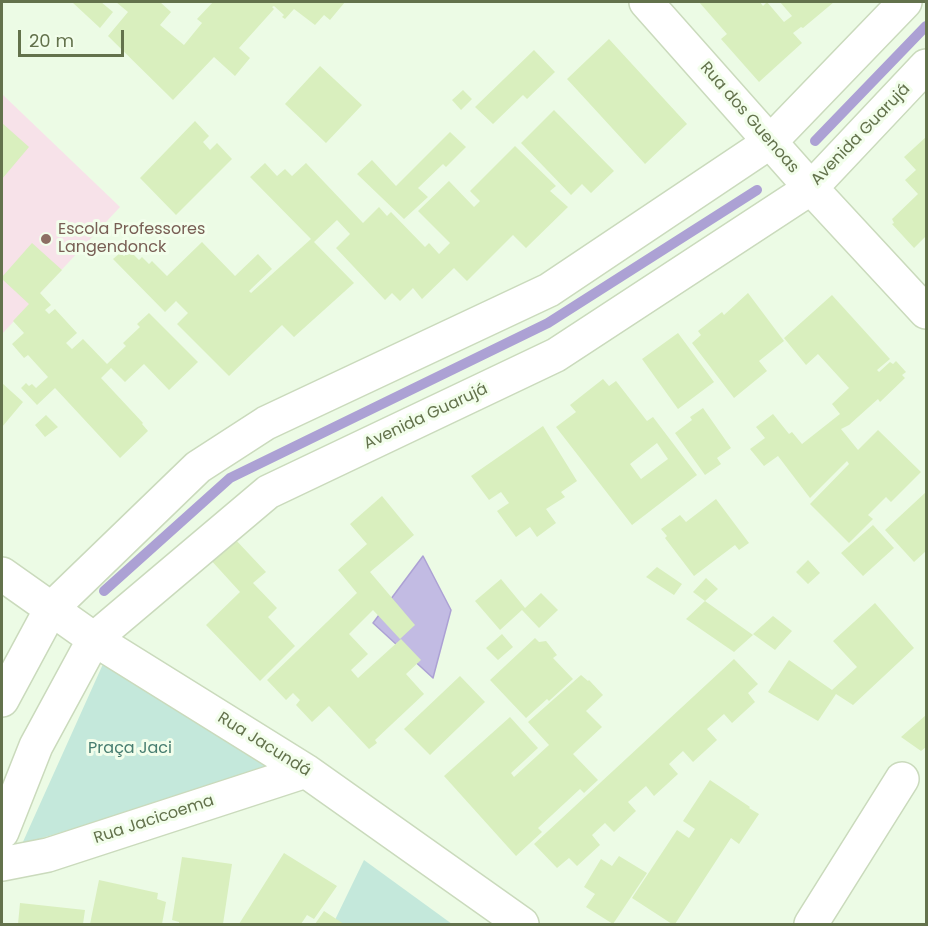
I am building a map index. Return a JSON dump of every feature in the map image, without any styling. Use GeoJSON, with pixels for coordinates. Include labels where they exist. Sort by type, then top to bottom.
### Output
{"type":"FeatureCollection","features":[{"type":"Feature","properties":{"kind":"street","name":"Rua dos Guenoas"},"geometry":{"type":"LineString","coordinates":[[646,2],[811,188],[927,312]]}},
{"type":"Feature","properties":{"kind":"street"},"geometry":{"type":"LineString","coordinates":[[2,700],[51,609],[198,467],[266,423],[549,290],[770,142],[905,2]]}},
{"type":"Feature","properties":{"kind":"street","name":"Avenida Guarujá"},"geometry":{"type":"LineString","coordinates":[[2,832],[36,746],[94,639],[268,492],[556,355],[811,188],[927,66]]}},
{"type":"Feature","properties":{"kind":"street","name":"Rua Jacundá"},"geometry":{"type":"LineString","coordinates":[[2,574],[94,639],[306,771],[522,924]]}},
{"type":"Feature","properties":{"kind":"street","name":"Rua Jacicoema"},"geometry":{"type":"LineString","coordinates":[[2,864],[48,855],[306,771]]}},
{"type":"Feature","properties":{"kind":"street"},"geometry":{"type":"LineString","coordinates":[[811,924],[902,779]]}},
{"type":"Feature","properties":{"kind":"shaded area","name":"Escola Professores Langendonck"},"geometry":{"type":"Polygon","coordinates":[[[2,94],[120,207],[2,334],[2,94]]]}},
{"type":"Feature","properties":{"kind":"shaded area"},"geometry":{"type":"Polygon","coordinates":[[[423,556],[451,610],[433,678],[373,623],[423,556]]]}},
{"type":"Feature","properties":{"kind":"green space","name":"Praça Jaci"},"geometry":{"type":"Polygon","coordinates":[[[103,664],[280,767],[22,844],[103,664]]]}},
{"type":"Feature","properties":{"kind":"green space"},"geometry":{"type":"Polygon","coordinates":[[[364,860],[452,924],[333,924],[364,860]]]}},
{"type":"Feature","properties":{"kind":"building"},"geometry":{"type":"Polygon","coordinates":[[[72,2],[101,2],[113,12],[100,28],[72,2]]]}},
{"type":"Feature","properties":{"kind":"building"},"geometry":{"type":"Polygon","coordinates":[[[116,2],[160,2],[171,12],[160,25],[184,45],[202,23],[197,19],[213,2],[345,2],[330,20],[324,15],[315,25],[294,9],[285,19],[282,17],[284,15],[274,6],[272,7],[274,9],[239,48],[250,58],[235,76],[214,57],[173,100],[108,36],[128,12],[116,2]]]}},
{"type":"Feature","properties":{"kind":"building"},"geometry":{"type":"Polygon","coordinates":[[[699,2],[760,2],[763,6],[767,2],[784,22],[792,16],[780,2],[834,2],[803,28],[793,33],[802,43],[759,82],[721,39],[727,34],[699,2]]]}},
{"type":"Feature","properties":{"kind":"building"},"geometry":{"type":"Polygon","coordinates":[[[609,39],[687,124],[645,164],[567,79],[609,39]]]}},
{"type":"Feature","properties":{"kind":"building"},"geometry":{"type":"Polygon","coordinates":[[[534,50],[555,72],[527,99],[523,95],[493,124],[475,107],[534,50]]]}},
{"type":"Feature","properties":{"kind":"building"},"geometry":{"type":"Polygon","coordinates":[[[320,66],[362,105],[326,143],[285,104],[320,66]]]}},
{"type":"Feature","properties":{"kind":"building"},"geometry":{"type":"Polygon","coordinates":[[[463,90],[472,99],[461,110],[452,100],[463,90]]]}},
{"type":"Feature","properties":{"kind":"building"},"geometry":{"type":"Polygon","coordinates":[[[554,110],[614,171],[591,193],[582,184],[571,195],[521,143],[554,110]]]}},
{"type":"Feature","properties":{"kind":"building"},"geometry":{"type":"Polygon","coordinates":[[[195,121],[209,136],[203,142],[210,150],[217,143],[232,159],[176,215],[140,178],[195,121]]]}},
{"type":"Feature","properties":{"kind":"building"},"geometry":{"type":"Polygon","coordinates":[[[2,123],[29,147],[2,179],[2,123]]]}},
{"type":"Feature","properties":{"kind":"building"},"geometry":{"type":"Polygon","coordinates":[[[450,132],[466,147],[446,167],[443,164],[418,188],[428,197],[404,219],[357,174],[372,160],[396,186],[450,132]]]}},
{"type":"Feature","properties":{"kind":"building"},"geometry":{"type":"Polygon","coordinates":[[[926,137],[926,236],[914,248],[892,224],[894,223],[892,219],[918,194],[905,180],[916,170],[904,157],[926,137]]]}},
{"type":"Feature","properties":{"kind":"building"},"geometry":{"type":"Polygon","coordinates":[[[515,146],[556,186],[550,191],[568,207],[526,248],[513,235],[467,281],[454,268],[422,299],[413,288],[400,301],[392,293],[385,300],[336,248],[350,234],[337,220],[314,242],[354,283],[294,337],[282,325],[229,376],[177,324],[188,313],[176,301],[165,312],[113,259],[120,253],[124,256],[130,251],[139,260],[142,257],[149,264],[152,261],[167,276],[202,242],[235,276],[258,254],[272,269],[249,291],[251,293],[311,239],[250,177],[265,163],[277,176],[285,169],[292,176],[306,163],[363,223],[379,207],[387,216],[391,212],[425,247],[429,243],[439,254],[450,243],[418,211],[449,181],[474,207],[480,201],[470,191],[515,146]]]}},
{"type":"Feature","properties":{"kind":"building"},"geometry":{"type":"Polygon","coordinates":[[[32,243],[62,270],[40,293],[51,305],[45,310],[49,314],[55,309],[77,333],[66,343],[72,349],[83,339],[107,364],[126,346],[123,343],[140,327],[137,324],[149,313],[198,362],[169,390],[144,364],[125,382],[111,368],[101,378],[148,431],[120,458],[55,388],[37,405],[21,388],[26,383],[36,388],[48,377],[28,355],[24,358],[12,344],[24,333],[13,321],[29,304],[2,277],[32,243]]]}},
{"type":"Feature","properties":{"kind":"building"},"geometry":{"type":"Polygon","coordinates":[[[748,293],[784,341],[759,361],[767,371],[734,398],[692,343],[701,335],[698,331],[722,312],[724,315],[748,293]]]}},
{"type":"Feature","properties":{"kind":"building"},"geometry":{"type":"Polygon","coordinates":[[[832,295],[890,359],[877,370],[879,372],[890,362],[893,364],[896,361],[906,372],[902,375],[905,378],[880,402],[878,399],[849,425],[841,429],[858,450],[878,430],[921,472],[891,502],[886,497],[868,515],[873,519],[849,543],[810,504],[849,464],[847,461],[810,498],[778,456],[764,466],[750,449],[765,438],[756,427],[773,414],[789,434],[792,432],[802,444],[840,414],[832,404],[849,388],[818,354],[806,365],[784,338],[832,295]]]}},
{"type":"Feature","properties":{"kind":"building"},"geometry":{"type":"Polygon","coordinates":[[[678,333],[714,382],[678,409],[642,359],[678,333]]]}},
{"type":"Feature","properties":{"kind":"building"},"geometry":{"type":"Polygon","coordinates":[[[603,379],[609,386],[616,381],[647,421],[653,417],[697,475],[632,525],[556,427],[576,412],[570,405],[603,379]],[[657,443],[630,464],[641,479],[668,459],[657,443]]]}},
{"type":"Feature","properties":{"kind":"building"},"geometry":{"type":"Polygon","coordinates":[[[2,383],[23,402],[2,427],[2,383]]]}},
{"type":"Feature","properties":{"kind":"building"},"geometry":{"type":"Polygon","coordinates":[[[703,408],[731,448],[717,458],[721,464],[705,475],[675,433],[692,420],[690,417],[703,408]]]}},
{"type":"Feature","properties":{"kind":"building"},"geometry":{"type":"Polygon","coordinates":[[[46,415],[58,427],[45,437],[35,425],[46,415]]]}},
{"type":"Feature","properties":{"kind":"building"},"geometry":{"type":"Polygon","coordinates":[[[543,426],[577,481],[561,492],[565,497],[546,509],[556,523],[537,537],[530,527],[516,537],[497,511],[509,503],[501,492],[489,500],[471,476],[543,426]]]}},
{"type":"Feature","properties":{"kind":"building"},"geometry":{"type":"Polygon","coordinates":[[[926,492],[926,551],[914,562],[885,530],[926,492]]]}},
{"type":"Feature","properties":{"kind":"building"},"geometry":{"type":"Polygon","coordinates":[[[382,496],[414,535],[370,572],[415,625],[400,639],[373,610],[349,634],[368,654],[351,670],[358,678],[401,639],[421,660],[406,674],[424,694],[375,740],[377,743],[369,749],[329,706],[312,722],[296,705],[300,700],[293,693],[286,700],[267,680],[357,593],[338,570],[367,544],[350,524],[382,496]]]}},
{"type":"Feature","properties":{"kind":"building"},"geometry":{"type":"Polygon","coordinates":[[[716,499],[749,543],[739,550],[735,545],[694,576],[665,538],[667,536],[661,529],[680,515],[686,522],[716,499]]]}},
{"type":"Feature","properties":{"kind":"building"},"geometry":{"type":"Polygon","coordinates":[[[873,525],[894,548],[863,576],[841,553],[873,525]]]}},
{"type":"Feature","properties":{"kind":"building"},"geometry":{"type":"Polygon","coordinates":[[[233,537],[266,572],[253,583],[277,608],[268,617],[295,646],[260,681],[206,625],[240,592],[209,558],[233,537]]]}},
{"type":"Feature","properties":{"kind":"building"},"geometry":{"type":"Polygon","coordinates":[[[808,560],[820,573],[808,584],[796,572],[808,560]]]}},
{"type":"Feature","properties":{"kind":"building"},"geometry":{"type":"Polygon","coordinates":[[[657,567],[682,584],[674,595],[646,577],[657,567]]]}},
{"type":"Feature","properties":{"kind":"building"},"geometry":{"type":"Polygon","coordinates":[[[706,578],[718,589],[705,601],[693,592],[706,578]]]}},
{"type":"Feature","properties":{"kind":"building"},"geometry":{"type":"Polygon","coordinates":[[[501,579],[525,608],[541,593],[558,610],[539,628],[522,610],[500,630],[475,601],[501,579]]]}},
{"type":"Feature","properties":{"kind":"building"},"geometry":{"type":"Polygon","coordinates":[[[705,601],[753,635],[734,652],[686,619],[705,601]]]}},
{"type":"Feature","properties":{"kind":"building"},"geometry":{"type":"Polygon","coordinates":[[[875,603],[914,648],[853,705],[836,694],[818,721],[768,692],[789,660],[832,690],[857,667],[833,641],[875,603]]]}},
{"type":"Feature","properties":{"kind":"building"},"geometry":{"type":"Polygon","coordinates":[[[773,616],[792,631],[775,650],[753,634],[773,616]]]}},
{"type":"Feature","properties":{"kind":"building"},"geometry":{"type":"Polygon","coordinates":[[[502,634],[513,647],[498,660],[486,648],[502,634]]]}},
{"type":"Feature","properties":{"kind":"building"},"geometry":{"type":"Polygon","coordinates":[[[535,638],[539,642],[546,641],[557,655],[553,658],[573,679],[526,718],[490,680],[535,638]]]}},
{"type":"Feature","properties":{"kind":"building"},"geometry":{"type":"Polygon","coordinates":[[[734,659],[758,684],[748,693],[755,702],[732,723],[724,714],[707,729],[717,740],[693,762],[683,751],[669,764],[678,774],[654,796],[646,786],[628,802],[636,811],[614,832],[605,823],[592,835],[600,845],[577,866],[569,858],[557,868],[534,844],[734,659]]]}},
{"type":"Feature","properties":{"kind":"building"},"geometry":{"type":"Polygon","coordinates":[[[581,675],[603,695],[586,711],[602,727],[573,754],[598,780],[584,793],[580,789],[538,828],[542,832],[516,856],[444,776],[510,717],[538,748],[511,773],[514,777],[549,745],[528,722],[581,675]]]}},
{"type":"Feature","properties":{"kind":"building"},"geometry":{"type":"Polygon","coordinates":[[[460,676],[485,702],[430,755],[404,729],[460,676]]]}},
{"type":"Feature","properties":{"kind":"building"},"geometry":{"type":"Polygon","coordinates":[[[926,715],[926,747],[921,751],[901,737],[926,715]]]}},
{"type":"Feature","properties":{"kind":"building"},"geometry":{"type":"Polygon","coordinates":[[[710,780],[759,814],[739,844],[731,838],[675,924],[672,924],[632,898],[677,830],[689,838],[695,829],[683,821],[710,780]]]}},
{"type":"Feature","properties":{"kind":"building"},"geometry":{"type":"Polygon","coordinates":[[[284,853],[337,886],[314,919],[307,915],[301,924],[239,924],[284,853]]]}},
{"type":"Feature","properties":{"kind":"building"},"geometry":{"type":"Polygon","coordinates":[[[619,856],[647,873],[613,924],[586,907],[595,894],[584,887],[601,859],[612,866],[619,856]]]}},
{"type":"Feature","properties":{"kind":"building"},"geometry":{"type":"Polygon","coordinates":[[[182,857],[232,864],[223,924],[179,924],[172,920],[182,857]]]}},
{"type":"Feature","properties":{"kind":"building"},"geometry":{"type":"Polygon","coordinates":[[[99,880],[158,893],[157,899],[166,902],[162,924],[90,924],[99,880]]]}},
{"type":"Feature","properties":{"kind":"building"},"geometry":{"type":"Polygon","coordinates":[[[20,903],[85,910],[83,924],[18,924],[20,903]]]}},
{"type":"Feature","properties":{"kind":"building"},"geometry":{"type":"Polygon","coordinates":[[[324,911],[344,924],[315,924],[324,911]]]}},
{"type":"Feature","properties":{"kind":"waterway"},"geometry":{"type":"LineString","coordinates":[[815,141],[926,26]]}},
{"type":"Feature","properties":{"kind":"waterway"},"geometry":{"type":"LineString","coordinates":[[104,591],[230,478],[548,323],[757,190]]}},
{"type":"Feature","properties":{"kind":"place","name":"Escola Professores Langendonck"},"geometry":{"type":"Point","coordinates":[46,239]}}]}
